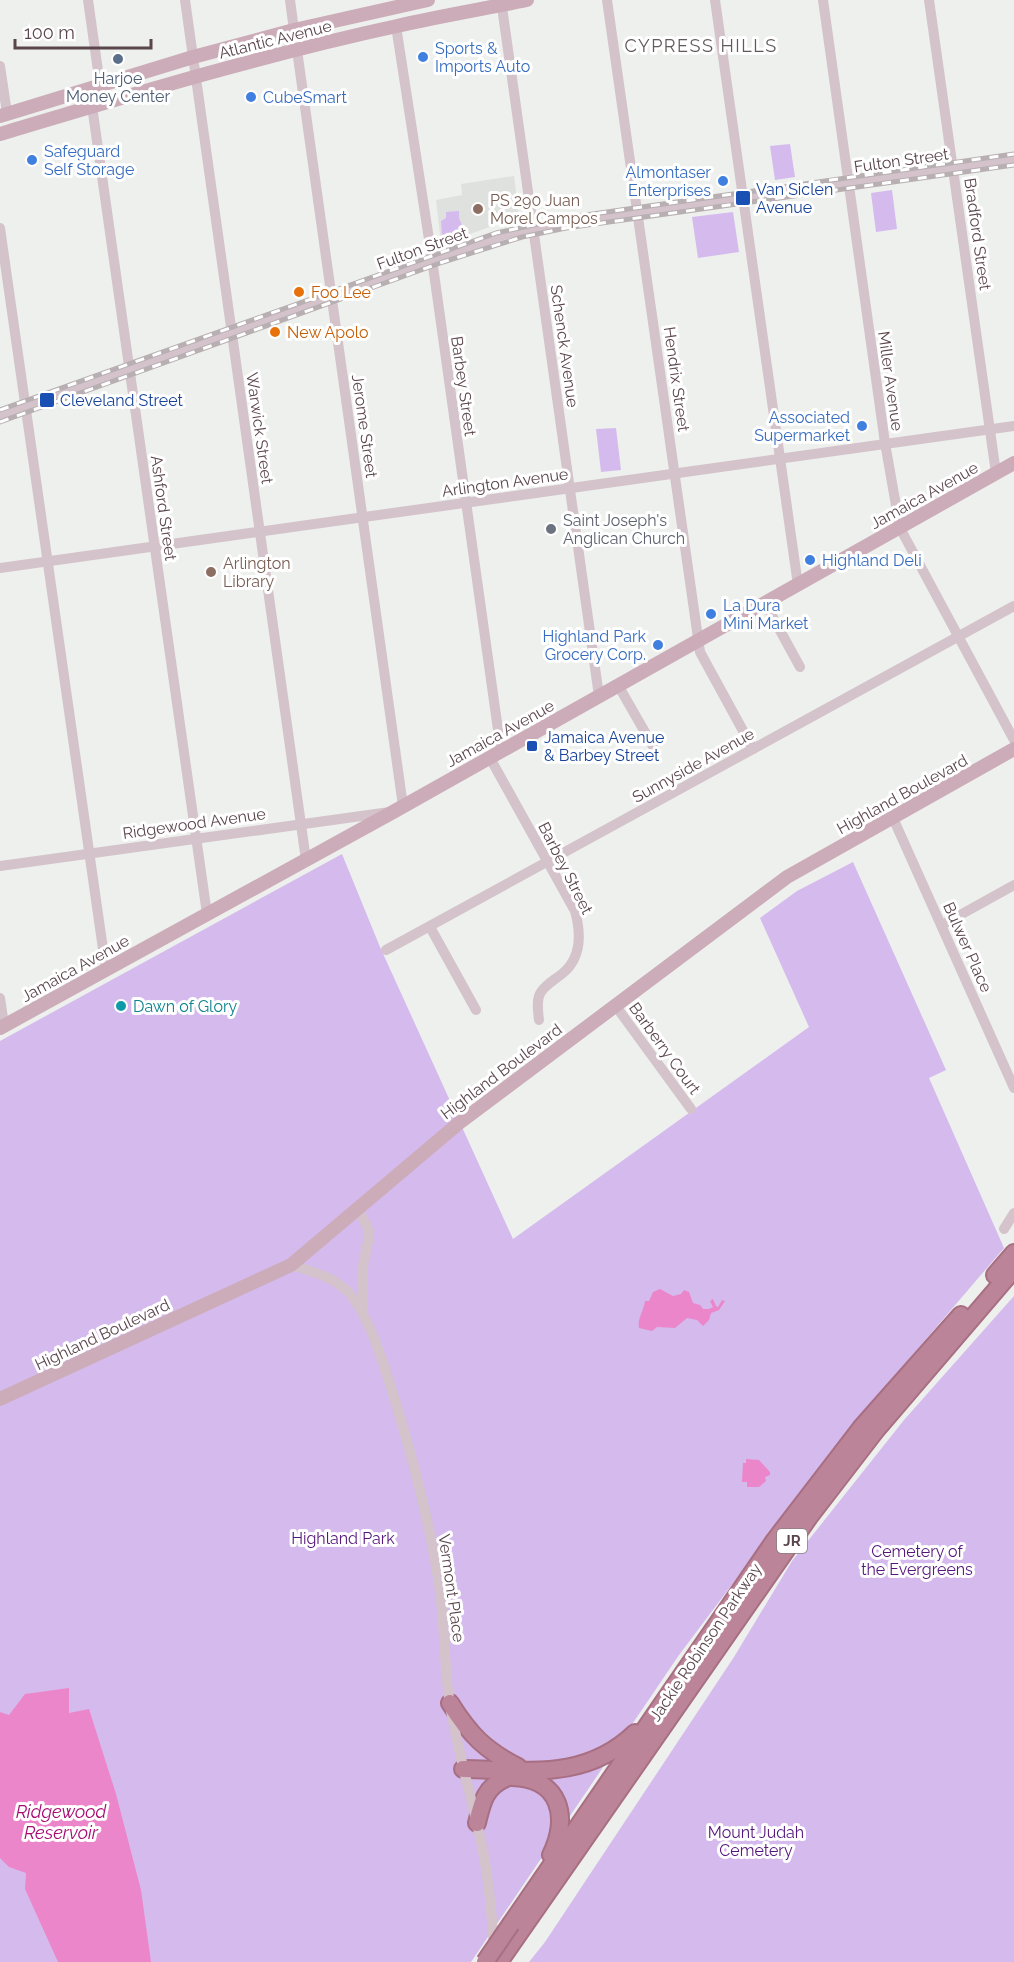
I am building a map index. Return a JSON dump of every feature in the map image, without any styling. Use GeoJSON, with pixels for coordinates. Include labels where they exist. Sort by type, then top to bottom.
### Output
{"type":"FeatureCollection","features":[{"type":"Feature","properties":{"kind":"highway","name":"Jackie Robinson Parkway"},"geometry":{"type":"LineString","coordinates":[[485,1962],[775,1540],[861,1428],[1014,1253]]}},
{"type":"Feature","properties":{"kind":"highway","name":"Jackie Robinson Parkway"},"geometry":{"type":"LineString","coordinates":[[497,1962],[514,1941],[809,1517],[876,1430],[1014,1269]]}},
{"type":"Feature","properties":{"kind":"highway"},"geometry":{"type":"LineString","coordinates":[[450,1703],[465,1727],[482,1746],[522,1769]]}},
{"type":"Feature","properties":{"kind":"highway"},"geometry":{"type":"LineString","coordinates":[[465,1774],[522,1769],[562,1769],[597,1759],[622,1745],[658,1712]]}},
{"type":"Feature","properties":{"kind":"highway"},"geometry":{"type":"LineString","coordinates":[[465,1774],[528,1779],[545,1788],[554,1797],[561,1815],[558,1839],[532,1894]]}},
{"type":"Feature","properties":{"kind":"highway"},"geometry":{"type":"LineString","coordinates":[[477,1823],[484,1795],[492,1785],[506,1778]]}},
{"type":"Feature","properties":{"kind":"main road","name":"Atlantic Avenue"},"geometry":{"type":"LineString","coordinates":[[3,114],[193,57],[395,4],[428,0]]}},
{"type":"Feature","properties":{"kind":"main road","name":"Atlantic Avenue"},"geometry":{"type":"LineString","coordinates":[[0,134],[92,106],[297,50],[502,2],[527,0]]}},
{"type":"Feature","properties":{"kind":"main road","name":"Jamaica Avenue"},"geometry":{"type":"LineString","coordinates":[[2,1026],[398,809],[1014,464]]}},
{"type":"Feature","properties":{"kind":"main road","name":"Highland Boulevard"},"geometry":{"type":"LineString","coordinates":[[0,1399],[291,1265],[459,1123],[787,877],[1014,749]]}},
{"type":"Feature","properties":{"kind":"street"},"geometry":{"type":"LineString","coordinates":[[88,0],[100,85]]}},
{"type":"Feature","properties":{"kind":"street","name":"Warwick Street"},"geometry":{"type":"LineString","coordinates":[[185,0],[306,860]]}},
{"type":"Feature","properties":{"kind":"street"},"geometry":{"type":"LineString","coordinates":[[290,0],[294,30]]}},
{"type":"Feature","properties":{"kind":"street","name":"Hendrix Street"},"geometry":{"type":"LineString","coordinates":[[608,0],[700,652],[753,749]]}},
{"type":"Feature","properties":{"kind":"street"},"geometry":{"type":"LineString","coordinates":[[715,0],[798,585]]}},
{"type":"Feature","properties":{"kind":"street","name":"Miller Avenue"},"geometry":{"type":"LineString","coordinates":[[823,0],[885,443],[900,528],[957,638],[1014,740]]}},
{"type":"Feature","properties":{"kind":"street","name":"Bradford Street"},"geometry":{"type":"LineString","coordinates":[[929,0],[996,473]]}},
{"type":"Feature","properties":{"kind":"street","name":"Schenck Avenue"},"geometry":{"type":"LineString","coordinates":[[502,2],[599,696]]}},
{"type":"Feature","properties":{"kind":"street","name":"Barbey Street"},"geometry":{"type":"LineString","coordinates":[[396,26],[432,261],[465,502],[495,754],[547,862],[575,911],[580,936],[574,959],[565,972],[541,991],[538,1020]]}},
{"type":"Feature","properties":{"kind":"street","name":"Jerome Street"},"geometry":{"type":"LineString","coordinates":[[297,50],[362,517],[398,809]]}},
{"type":"Feature","properties":{"kind":"street"},"geometry":{"type":"LineString","coordinates":[[0,66],[3,114]]}},
{"type":"Feature","properties":{"kind":"street","name":"Ashford Street"},"geometry":{"type":"LineString","coordinates":[[92,106],[207,914]]}},
{"type":"Feature","properties":{"kind":"street","name":"Fulton Street"},"geometry":{"type":"LineString","coordinates":[[0,415],[503,235],[534,227],[1014,159]]}},
{"type":"Feature","properties":{"kind":"street"},"geometry":{"type":"LineString","coordinates":[[0,228],[106,970]]}},
{"type":"Feature","properties":{"kind":"street","name":"Arlington Avenue"},"geometry":{"type":"LineString","coordinates":[[0,568],[1014,426]]}},
{"type":"Feature","properties":{"kind":"street"},"geometry":{"type":"LineString","coordinates":[[765,603],[800,667]]}},
{"type":"Feature","properties":{"kind":"street","name":"Sunnyside Avenue"},"geometry":{"type":"LineString","coordinates":[[386,950],[1014,606]]}},
{"type":"Feature","properties":{"kind":"street"},"geometry":{"type":"LineString","coordinates":[[618,685],[654,748]]}},
{"type":"Feature","properties":{"kind":"street","name":"Ridgewood Avenue"},"geometry":{"type":"LineString","coordinates":[[0,866],[398,809]]}},
{"type":"Feature","properties":{"kind":"street","name":"Bulwer Place"},"geometry":{"type":"LineString","coordinates":[[893,818],[1014,1088]]}},
{"type":"Feature","properties":{"kind":"street"},"geometry":{"type":"LineString","coordinates":[[942,925],[1014,885]]}},
{"type":"Feature","properties":{"kind":"street"},"geometry":{"type":"LineString","coordinates":[[430,927],[476,1010]]}},
{"type":"Feature","properties":{"kind":"street"},"geometry":{"type":"LineString","coordinates":[[0,998],[2,1026]]}},
{"type":"Feature","properties":{"kind":"street","name":"Barberry Court"},"geometry":{"type":"LineString","coordinates":[[615,1005],[691,1109]]}},
{"type":"Feature","properties":{"kind":"street"},"geometry":{"type":"LineString","coordinates":[[357,1210],[368,1227],[370,1239],[363,1266],[362,1312]]}},
{"type":"Feature","properties":{"kind":"street"},"geometry":{"type":"LineString","coordinates":[[1004,1229],[1014,1213]]}},
{"type":"Feature","properties":{"kind":"street","name":"Vermont Place"},"geometry":{"type":"LineString","coordinates":[[291,1265],[324,1276],[343,1286],[362,1312],[386,1373],[411,1451],[440,1593],[450,1703],[486,1869],[497,1962]]}},
{"type":"Feature","properties":{"kind":"shaded area","name":"PS 290 Juan Morel Campos"},"geometry":{"type":"Polygon","coordinates":[[[514,176],[519,217],[441,244],[436,200],[462,195],[461,184],[514,176]]]}},
{"type":"Feature","properties":{"kind":"green space"},"geometry":{"type":"Polygon","coordinates":[[[790,144],[795,177],[775,180],[770,146],[790,144]]]}},
{"type":"Feature","properties":{"kind":"green space"},"geometry":{"type":"Polygon","coordinates":[[[892,190],[897,229],[876,232],[871,193],[892,190]]]}},
{"type":"Feature","properties":{"kind":"green space"},"geometry":{"type":"Polygon","coordinates":[[[459,211],[459,218],[466,234],[453,239],[451,234],[442,235],[441,221],[446,218],[446,212],[459,211]]]}},
{"type":"Feature","properties":{"kind":"green space"},"geometry":{"type":"Polygon","coordinates":[[[733,212],[739,252],[698,258],[692,217],[733,212]]]}},
{"type":"Feature","properties":{"kind":"green space"},"geometry":{"type":"Polygon","coordinates":[[[616,428],[621,470],[601,472],[596,429],[616,428]]]}},
{"type":"Feature","properties":{"kind":"green space","name":"Highland Park"},"geometry":{"type":"Polygon","coordinates":[[[342,854],[380,947],[513,1239],[809,1027],[760,918],[797,891],[853,862],[946,1070],[929,1078],[1004,1248],[849,1429],[679,1655],[471,1962],[0,1962],[0,1041],[342,854]]]}},
{"type":"Feature","properties":{"kind":"green space"},"geometry":{"type":"Polygon","coordinates":[[[1014,1296],[1014,1962],[529,1962],[545,1942],[734,1657],[792,1561],[904,1420],[1014,1296]]]}},
{"type":"Feature","properties":{"kind":"water"},"geometry":{"type":"Polygon","coordinates":[[[660,1289],[673,1296],[681,1294],[684,1290],[689,1292],[693,1303],[700,1305],[703,1309],[713,1307],[710,1301],[713,1299],[718,1307],[722,1300],[725,1301],[719,1310],[711,1313],[709,1320],[703,1326],[697,1320],[687,1318],[675,1328],[657,1327],[652,1331],[639,1328],[645,1301],[649,1301],[653,1292],[660,1289]]]}},
{"type":"Feature","properties":{"kind":"water"},"geometry":{"type":"Polygon","coordinates":[[[746,1459],[759,1460],[770,1472],[770,1475],[765,1477],[766,1481],[759,1487],[747,1487],[747,1482],[742,1482],[743,1463],[746,1463],[746,1459]]]}},
{"type":"Feature","properties":{"kind":"water","name":"Ridgewood Reservoir"},"geometry":{"type":"Polygon","coordinates":[[[69,1688],[69,1713],[89,1709],[116,1794],[141,1890],[151,1962],[58,1962],[25,1889],[26,1873],[9,1867],[0,1858],[0,1712],[9,1715],[25,1694],[69,1688]]]}},
{"type":"Feature","properties":{"kind":"railway"},"geometry":{"type":"LineString","coordinates":[[0,410],[496,233],[565,218],[1014,154]]}},
{"type":"Feature","properties":{"kind":"railway"},"geometry":{"type":"LineString","coordinates":[[0,422],[443,262],[522,237],[566,228],[1014,165]]}},
{"type":"Feature","properties":{"kind":"place","name":"Sports & Imports Auto"},"geometry":{"type":"Point","coordinates":[423,57]}},
{"type":"Feature","properties":{"kind":"place","name":"Harjoe Money Center"},"geometry":{"type":"Point","coordinates":[118,59]}},
{"type":"Feature","properties":{"kind":"place","name":"CubeSmart"},"geometry":{"type":"Point","coordinates":[251,97]}},
{"type":"Feature","properties":{"kind":"place","name":"Safeguard Self Storage"},"geometry":{"type":"Point","coordinates":[32,160]}},
{"type":"Feature","properties":{"kind":"place","name":"Almontaser Enterprises"},"geometry":{"type":"Point","coordinates":[723,181]}},
{"type":"Feature","properties":{"kind":"place","name":"Van Siclen Avenue"},"geometry":{"type":"Point","coordinates":[743,198]}},
{"type":"Feature","properties":{"kind":"place","name":"PS 290 Juan Morel Campos"},"geometry":{"type":"Point","coordinates":[478,209]}},
{"type":"Feature","properties":{"kind":"place","name":"Foo Lee"},"geometry":{"type":"Point","coordinates":[299,292]}},
{"type":"Feature","properties":{"kind":"place","name":"New Apolo"},"geometry":{"type":"Point","coordinates":[275,332]}},
{"type":"Feature","properties":{"kind":"place","name":"Cleveland Street"},"geometry":{"type":"Point","coordinates":[47,400]}},
{"type":"Feature","properties":{"kind":"place","name":"Associated Supermarket"},"geometry":{"type":"Point","coordinates":[862,426]}},
{"type":"Feature","properties":{"kind":"place","name":"Saint Joseph's Anglican Church"},"geometry":{"type":"Point","coordinates":[551,529]}},
{"type":"Feature","properties":{"kind":"place","name":"Highland Deli"},"geometry":{"type":"Point","coordinates":[810,560]}},
{"type":"Feature","properties":{"kind":"place","name":"Arlington Library"},"geometry":{"type":"Point","coordinates":[211,572]}},
{"type":"Feature","properties":{"kind":"place","name":"La Dura Mini Market"},"geometry":{"type":"Point","coordinates":[711,614]}},
{"type":"Feature","properties":{"kind":"place","name":"Highland Park Grocery Corp."},"geometry":{"type":"Point","coordinates":[658,645]}},
{"type":"Feature","properties":{"kind":"place","name":"Jamaica Avenue & Barbey Street"},"geometry":{"type":"Point","coordinates":[532,746]}},
{"type":"Feature","properties":{"kind":"place","name":"Dawn of Glory"},"geometry":{"type":"Point","coordinates":[121,1006]}},
{"type":"Feature","properties":{"kind":"district","name":"CYPRESS HILLS"},"geometry":{"type":"Point","coordinates":[701,46]}},
{"type":"Feature","properties":{"kind":"park label","name":"Cemetery of the Evergreens"},"geometry":{"type":"Point","coordinates":[917,1560]}},
{"type":"Feature","properties":{"kind":"park label","name":"Mount Judah Cemetery"},"geometry":{"type":"Point","coordinates":[756,1841]}}]}
